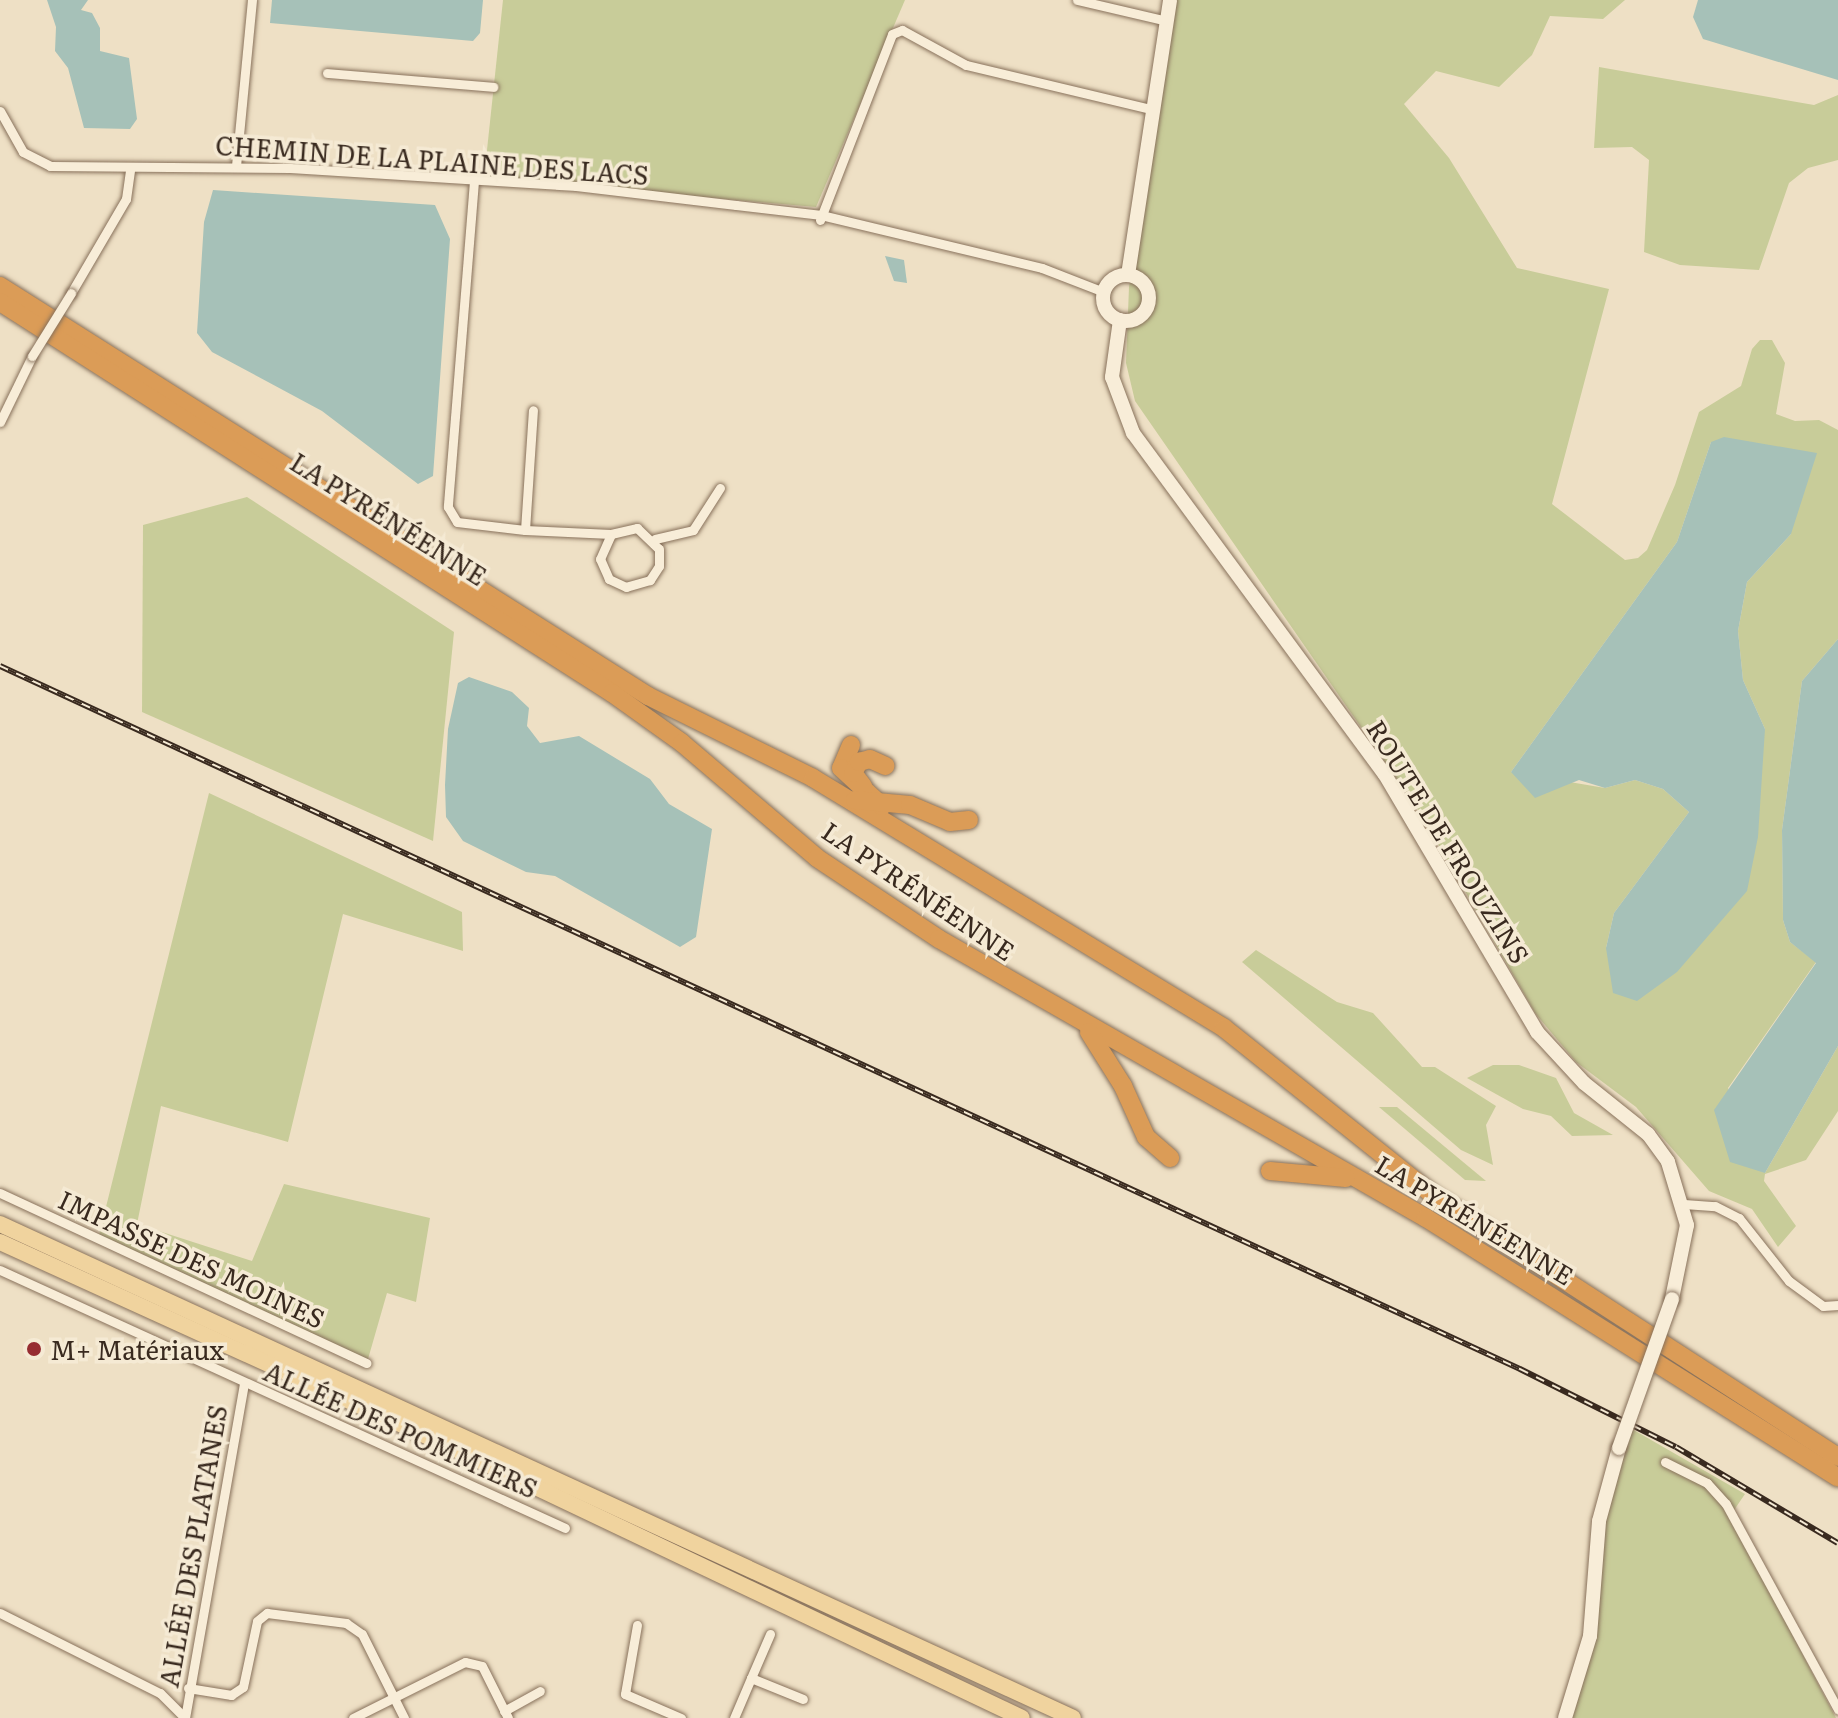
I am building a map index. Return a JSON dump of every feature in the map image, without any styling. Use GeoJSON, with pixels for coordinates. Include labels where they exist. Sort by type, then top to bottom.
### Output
{"type":"FeatureCollection","features":[{"type":"Feature","properties":{"kind":"highway","name":"LA PYRÉNÉENNE"},"geometry":{"type":"LineString","coordinates":[[0,286],[648,696],[850,800],[1224,1028],[1436,1197],[1838,1457]]}},
{"type":"Feature","properties":{"kind":"highway","name":"LA PYRÉNÉENNE"},"geometry":{"type":"LineString","coordinates":[[0,302],[612,693],[682,743],[817,858],[939,939],[1085,1027],[1360,1180],[1593,1318],[1838,1477]]}},
{"type":"Feature","properties":{"kind":"highway"},"geometry":{"type":"LineString","coordinates":[[851,745],[841,768],[863,786],[950,822],[969,820]]}},
{"type":"Feature","properties":{"kind":"highway"},"geometry":{"type":"LineString","coordinates":[[886,766],[870,759],[859,762],[853,773],[905,832]]}},
{"type":"Feature","properties":{"kind":"highway"},"geometry":{"type":"LineString","coordinates":[[850,800],[910,805]]}},
{"type":"Feature","properties":{"kind":"highway"},"geometry":{"type":"LineString","coordinates":[[1085,1027],[1123,1086],[1146,1137],[1170,1158]]}},
{"type":"Feature","properties":{"kind":"highway"},"geometry":{"type":"LineString","coordinates":[[1270,1171],[1360,1180]]}},
{"type":"Feature","properties":{"kind":"main road"},"geometry":{"type":"LineString","coordinates":[[1128,275],[1170,0]]}},
{"type":"Feature","properties":{"kind":"main road"},"geometry":{"type":"LineString","coordinates":[[1128,275],[1142,281],[1149,302],[1135,319],[1120,320],[1108,312],[1104,292],[1113,279],[1128,275]]}},
{"type":"Feature","properties":{"kind":"main road","name":"ROUTE DE FROUZINS"},"geometry":{"type":"LineString","coordinates":[[1120,320],[1112,377],[1133,433],[1384,773],[1537,1032],[1584,1083],[1655,1141],[1673,1172],[1684,1204],[1686,1246],[1672,1299],[1619,1448],[1599,1521],[1590,1636],[1565,1718]]}},
{"type":"Feature","properties":{"kind":"main road"},"geometry":{"type":"LineString","coordinates":[[0,1224],[1073,1718]]}},
{"type":"Feature","properties":{"kind":"main road"},"geometry":{"type":"LineString","coordinates":[[0,1242],[466,1454],[1022,1718]]}},
{"type":"Feature","properties":{"kind":"street"},"geometry":{"type":"LineString","coordinates":[[236,166],[252,0]]}},
{"type":"Feature","properties":{"kind":"street"},"geometry":{"type":"LineString","coordinates":[[1077,0],[1167,21]]}},
{"type":"Feature","properties":{"kind":"street"},"geometry":{"type":"LineString","coordinates":[[821,218],[892,34],[902,30],[966,65],[1151,109]]}},
{"type":"Feature","properties":{"kind":"street"},"geometry":{"type":"LineString","coordinates":[[327,73],[493,87]]}},
{"type":"Feature","properties":{"kind":"street","name":"CHEMIN DE LA PLAINE DES LACS"},"geometry":{"type":"LineString","coordinates":[[0,111],[16,144],[39,163],[130,169],[236,166],[576,186],[821,218],[1042,268],[1104,292]]}},
{"type":"Feature","properties":{"kind":"street"},"geometry":{"type":"LineString","coordinates":[[0,422],[32,356],[126,199],[130,169]]}},
{"type":"Feature","properties":{"kind":"street"},"geometry":{"type":"LineString","coordinates":[[474,181],[448,507],[457,522],[525,530],[611,534],[631,527],[655,539],[693,530],[720,488]]}},
{"type":"Feature","properties":{"kind":"street"},"geometry":{"type":"LineString","coordinates":[[525,530],[533,410]]}},
{"type":"Feature","properties":{"kind":"street"},"geometry":{"type":"LineString","coordinates":[[611,534],[601,549],[603,570],[626,587],[645,583],[657,572],[661,555],[655,539]]}},
{"type":"Feature","properties":{"kind":"street","name":"IMPASSE DES MOINES"},"geometry":{"type":"LineString","coordinates":[[0,1193],[366,1363]]}},
{"type":"Feature","properties":{"kind":"street"},"geometry":{"type":"LineString","coordinates":[[1684,1204],[1715,1206],[1739,1218],[1789,1281],[1823,1306],[1838,1305]]}},
{"type":"Feature","properties":{"kind":"street","name":"ALLÉE DES POMMIERS"},"geometry":{"type":"LineString","coordinates":[[0,1270],[565,1528]]}},
{"type":"Feature","properties":{"kind":"street","name":"ALLÉE DES PLATANES"},"geometry":{"type":"LineString","coordinates":[[185,1718],[244,1383]]}},
{"type":"Feature","properties":{"kind":"street"},"geometry":{"type":"LineString","coordinates":[[1665,1462],[1707,1483],[1726,1504],[1838,1709]]}},
{"type":"Feature","properties":{"kind":"street"},"geometry":{"type":"LineString","coordinates":[[0,1613],[160,1693],[185,1718]]}},
{"type":"Feature","properties":{"kind":"street"},"geometry":{"type":"LineString","coordinates":[[188,1688],[231,1695],[243,1687],[257,1621],[267,1613],[346,1623],[362,1634],[404,1718]]}},
{"type":"Feature","properties":{"kind":"street"},"geometry":{"type":"LineString","coordinates":[[637,1625],[625,1694],[681,1718]]}},
{"type":"Feature","properties":{"kind":"street"},"geometry":{"type":"LineString","coordinates":[[734,1718],[770,1634]]}},
{"type":"Feature","properties":{"kind":"street"},"geometry":{"type":"LineString","coordinates":[[353,1718],[465,1662],[482,1666],[506,1714],[540,1691]]}},
{"type":"Feature","properties":{"kind":"street"},"geometry":{"type":"LineString","coordinates":[[751,1678],[803,1699]]}},
{"type":"Feature","properties":{"kind":"green space"},"geometry":{"type":"Polygon","coordinates":[[[503,0],[905,0],[816,207],[484,178],[503,0]]]}},
{"type":"Feature","properties":{"kind":"green space"},"geometry":{"type":"Polygon","coordinates":[[[1174,0],[1625,0],[1603,19],[1550,16],[1532,55],[1499,87],[1436,71],[1404,104],[1449,158],[1517,268],[1609,289],[1552,504],[1625,560],[1638,558],[1647,550],[1675,485],[1699,412],[1741,386],[1752,349],[1760,340],[1772,340],[1785,363],[1776,414],[1795,421],[1819,420],[1838,430],[1838,639],[1802,681],[1782,830],[1783,920],[1790,942],[1816,962],[1728,1088],[1765,1173],[1838,1046],[1838,1111],[1806,1160],[1765,1174],[1764,1181],[1796,1226],[1778,1247],[1752,1209],[1709,1191],[1636,1107],[1576,1062],[1535,1013],[1419,811],[1135,401],[1126,363],[1129,287],[1174,0]],[[1711,442],[1677,542],[1511,772],[1605,788],[1635,780],[1663,789],[1689,812],[1614,913],[1606,948],[1765,729],[1743,680],[1738,631],[1747,582],[1791,534],[1711,442]]]}},
{"type":"Feature","properties":{"kind":"green space"},"geometry":{"type":"Polygon","coordinates":[[[1599,67],[1814,105],[1838,95],[1838,160],[1808,168],[1789,183],[1759,270],[1680,265],[1644,252],[1649,160],[1632,147],[1594,148],[1599,67]]]}},
{"type":"Feature","properties":{"kind":"green space"},"geometry":{"type":"Polygon","coordinates":[[[247,497],[454,632],[433,841],[142,712],[143,525],[247,497]]]}},
{"type":"Feature","properties":{"kind":"green space"},"geometry":{"type":"Polygon","coordinates":[[[209,793],[462,912],[463,951],[343,914],[288,1142],[161,1106],[137,1224],[252,1261],[284,1184],[430,1218],[416,1302],[387,1293],[366,1366],[98,1239],[209,793]]]}},
{"type":"Feature","properties":{"kind":"green space"},"geometry":{"type":"Polygon","coordinates":[[[1256,950],[1337,1002],[1373,1013],[1422,1067],[1435,1067],[1496,1106],[1486,1125],[1493,1165],[1461,1150],[1242,962],[1256,950]]]}},
{"type":"Feature","properties":{"kind":"green space"},"geometry":{"type":"Polygon","coordinates":[[[1493,1065],[1519,1065],[1556,1078],[1574,1113],[1613,1135],[1572,1136],[1551,1116],[1523,1109],[1467,1078],[1493,1065]]]}},
{"type":"Feature","properties":{"kind":"green space"},"geometry":{"type":"Polygon","coordinates":[[[1379,1107],[1397,1107],[1486,1181],[1465,1180],[1379,1107]]]}},
{"type":"Feature","properties":{"kind":"green space"},"geometry":{"type":"Polygon","coordinates":[[[1632,1429],[1745,1494],[1730,1516],[1836,1718],[1571,1718],[1598,1621],[1607,1504],[1632,1429]]]}},
{"type":"Feature","properties":{"kind":"water"},"geometry":{"type":"Polygon","coordinates":[[[47,0],[88,0],[81,10],[92,13],[100,28],[100,51],[129,58],[137,119],[130,129],[84,128],[68,68],[55,51],[56,27],[47,0]]]}},
{"type":"Feature","properties":{"kind":"water"},"geometry":{"type":"Polygon","coordinates":[[[272,0],[483,0],[480,33],[473,41],[270,23],[272,0]]]}},
{"type":"Feature","properties":{"kind":"water"},"geometry":{"type":"Polygon","coordinates":[[[1698,0],[1838,0],[1838,80],[1703,39],[1693,17],[1698,0]]]}},
{"type":"Feature","properties":{"kind":"water"},"geometry":{"type":"Polygon","coordinates":[[[213,190],[435,205],[450,239],[433,476],[418,484],[322,411],[212,352],[197,333],[204,222],[213,190]]]}},
{"type":"Feature","properties":{"kind":"water"},"geometry":{"type":"Polygon","coordinates":[[[885,256],[904,260],[907,283],[894,281],[885,256]]]}},
{"type":"Feature","properties":{"kind":"water"},"geometry":{"type":"Polygon","coordinates":[[[1724,437],[1817,453],[1791,534],[1747,582],[1738,631],[1743,680],[1765,729],[1758,837],[1747,891],[1677,972],[1637,1001],[1613,993],[1606,948],[1614,913],[1689,812],[1663,789],[1635,780],[1605,788],[1579,780],[1535,798],[1511,772],[1677,542],[1711,442],[1724,437]]]}},
{"type":"Feature","properties":{"kind":"water"},"geometry":{"type":"Polygon","coordinates":[[[1838,639],[1838,1046],[1765,1173],[1730,1162],[1714,1110],[1816,963],[1790,942],[1783,920],[1782,830],[1802,681],[1838,639]]]}},
{"type":"Feature","properties":{"kind":"water"},"geometry":{"type":"Polygon","coordinates":[[[469,677],[512,692],[529,708],[527,726],[540,743],[579,736],[650,779],[669,804],[712,829],[696,937],[680,947],[555,876],[526,872],[463,841],[446,817],[445,785],[448,729],[458,683],[469,677]]]}},
{"type":"Feature","properties":{"kind":"railway"},"geometry":{"type":"LineString","coordinates":[[0,666],[1520,1369],[1676,1447],[1838,1543]]}},
{"type":"Feature","properties":{"kind":"place","name":"M+ Matériaux"},"geometry":{"type":"Point","coordinates":[34,1349]}}]}
